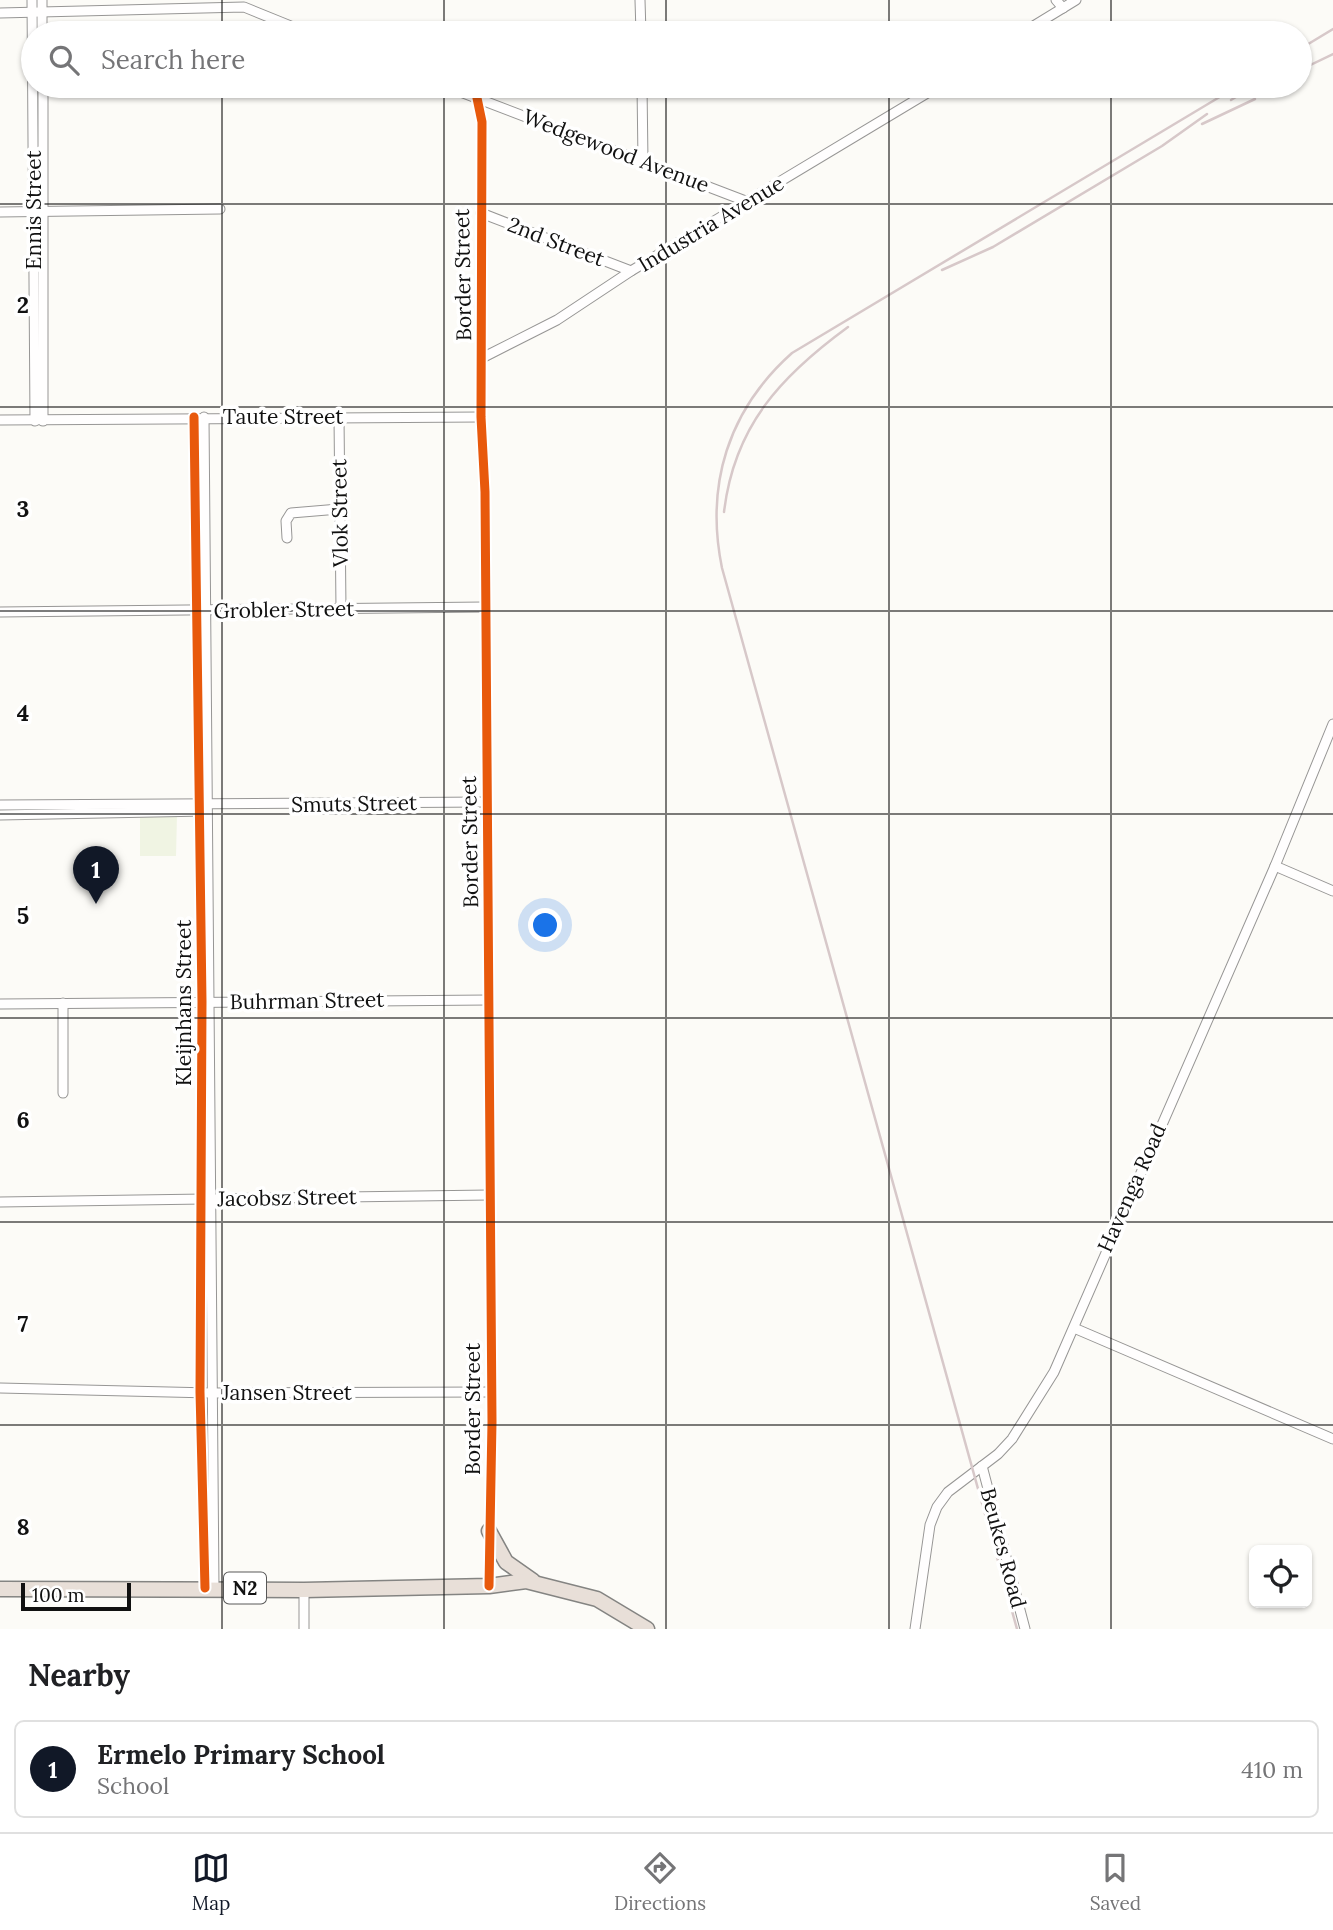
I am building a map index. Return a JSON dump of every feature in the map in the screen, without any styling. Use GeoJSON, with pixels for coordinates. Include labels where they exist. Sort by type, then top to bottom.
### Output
{"type":"FeatureCollection","features":[{"type":"Feature","properties":{"kind":"highway"},"geometry":{"type":"LineString","coordinates":[[489,1531],[506,1562],[533,1581]]}},
{"type":"Feature","properties":{"kind":"highway","name":"N2"},"geometry":{"type":"LineString","coordinates":[[0,1589],[304,1590],[489,1586],[533,1581],[597,1599],[647,1629]]}},
{"type":"Feature","properties":{"kind":"street","name":"Ennis Street"},"geometry":{"type":"LineString","coordinates":[[32,0],[39,21]]}},
{"type":"Feature","properties":{"kind":"street","name":"Ennis Street"},"geometry":{"type":"LineString","coordinates":[[37,21],[37,12],[42,0]]}},
{"type":"Feature","properties":{"kind":"street"},"geometry":{"type":"LineString","coordinates":[[640,0],[641,21]]}},
{"type":"Feature","properties":{"kind":"street"},"geometry":{"type":"LineString","coordinates":[[1056,0],[1063,8]]}},
{"type":"Feature","properties":{"kind":"street"},"geometry":{"type":"LineString","coordinates":[[1042,21],[1076,0]]}},
{"type":"Feature","properties":{"kind":"street"},"geometry":{"type":"LineString","coordinates":[[0,13],[244,3],[282,21]]}},
{"type":"Feature","properties":{"kind":"street","name":"Ennis Street"},"geometry":{"type":"LineString","coordinates":[[38,98],[39,421]]}},
{"type":"Feature","properties":{"kind":"street","name":"Ennis Street"},"geometry":{"type":"LineString","coordinates":[[39,212],[43,98]]}},
{"type":"Feature","properties":{"kind":"street","name":"Wedgewood Avenue"},"geometry":{"type":"LineString","coordinates":[[477,98],[748,202]]}},
{"type":"Feature","properties":{"kind":"street","name":"Border Street"},"geometry":{"type":"LineString","coordinates":[[477,98],[482,122],[481,417],[485,492],[489,1000],[489,1586]]}},
{"type":"Feature","properties":{"kind":"street"},"geometry":{"type":"LineString","coordinates":[[642,98],[643,161]]}},
{"type":"Feature","properties":{"kind":"street","name":"Industria Avenue"},"geometry":{"type":"LineString","coordinates":[[482,358],[558,320],[631,271],[919,98]]}},
{"type":"Feature","properties":{"kind":"street"},"geometry":{"type":"LineString","coordinates":[[0,212],[220,209]]}},
{"type":"Feature","properties":{"kind":"street","name":"2nd Street"},"geometry":{"type":"LineString","coordinates":[[481,213],[631,271]]}},
{"type":"Feature","properties":{"kind":"street","name":"Vlok Street"},"geometry":{"type":"LineString","coordinates":[[339,416],[341,609]]}},
{"type":"Feature","properties":{"kind":"street","name":"Kleijnhans Street"},"geometry":{"type":"LineString","coordinates":[[199,417],[206,1199],[211,1393],[209,1588]]}},
{"type":"Feature","properties":{"kind":"street","name":"Taute Street"},"geometry":{"type":"LineString","coordinates":[[0,420],[481,417]]}},
{"type":"Feature","properties":{"kind":"street"},"geometry":{"type":"LineString","coordinates":[[287,538],[286,521],[291,513],[339,509]]}},
{"type":"Feature","properties":{"kind":"street","name":"Grobler Street"},"geometry":{"type":"LineString","coordinates":[[0,612],[484,607]]}},
{"type":"Feature","properties":{"kind":"street","name":"Havenga Road"},"geometry":{"type":"LineString","coordinates":[[915,1629],[933,1515],[948,1492],[998,1454],[1021,1428],[1054,1372],[1275,866],[1333,724]]}},
{"type":"Feature","properties":{"kind":"street","name":"Smuts Street"},"geometry":{"type":"LineString","coordinates":[[0,816],[221,806],[487,802]]}},
{"type":"Feature","properties":{"kind":"street","name":"Smuts Street"},"geometry":{"type":"LineString","coordinates":[[0,805],[204,807]]}},
{"type":"Feature","properties":{"kind":"street"},"geometry":{"type":"LineString","coordinates":[[1275,866],[1333,891]]}},
{"type":"Feature","properties":{"kind":"street","name":"Buhrman Street"},"geometry":{"type":"LineString","coordinates":[[0,1004],[489,1000]]}},
{"type":"Feature","properties":{"kind":"street"},"geometry":{"type":"LineString","coordinates":[[63,1003],[64,1093]]}},
{"type":"Feature","properties":{"kind":"street","name":"Jacobsz Street"},"geometry":{"type":"LineString","coordinates":[[0,1202],[489,1195]]}},
{"type":"Feature","properties":{"kind":"street","name":"Kleijnhans Street"},"geometry":{"type":"LineString","coordinates":[[206,1199],[200,1392],[209,1588]]}},
{"type":"Feature","properties":{"kind":"street"},"geometry":{"type":"LineString","coordinates":[[1074,1328],[1333,1439]]}},
{"type":"Feature","properties":{"kind":"street","name":"Jansen Street"},"geometry":{"type":"LineString","coordinates":[[0,1388],[211,1393],[490,1392]]}},
{"type":"Feature","properties":{"kind":"street","name":"Beukes Road"},"geometry":{"type":"LineString","coordinates":[[982,1466],[1025,1629]]}},
{"type":"Feature","properties":{"kind":"street"},"geometry":{"type":"LineString","coordinates":[[304,1590],[304,1629]]}},
{"type":"Feature","properties":{"kind":"green space"},"geometry":{"type":"Polygon","coordinates":[[[140,815],[177,815],[176,856],[140,856],[140,815]]]}},
{"type":"Feature","properties":{"kind":"railway"},"geometry":{"type":"LineString","coordinates":[[1312,42],[1333,29]]}},
{"type":"Feature","properties":{"kind":"railway"},"geometry":{"type":"LineString","coordinates":[[1312,64],[1333,54]]}},
{"type":"Feature","properties":{"kind":"railway"},"geometry":{"type":"LineString","coordinates":[[1017,1629],[722,568],[717,507],[720,479],[737,424],[770,375],[792,353],[1218,98]]}},
{"type":"Feature","properties":{"kind":"railway"},"geometry":{"type":"LineString","coordinates":[[1202,124],[1255,99]]}},
{"type":"Feature","properties":{"kind":"railway"},"geometry":{"type":"LineString","coordinates":[[942,270],[993,247],[1162,146],[1207,114]]}},
{"type":"Feature","properties":{"kind":"railway"},"geometry":{"type":"LineString","coordinates":[[724,512],[729,481],[738,454],[765,406],[802,364],[848,327]]}},
{"type":"Feature","properties":{"kind":"cycle path"},"geometry":{"type":"LineString","coordinates":[[477,98],[482,122],[481,417],[485,492],[492,1422],[489,1586]]}},
{"type":"Feature","properties":{"kind":"cycle path"},"geometry":{"type":"LineString","coordinates":[[194,417],[202,1002],[200,1392],[205,1588]]}},
{"type":"Feature","properties":{"kind":"place","name":"Ermelo Primary School"},"geometry":{"type":"Point","coordinates":[96,904]}}]}
